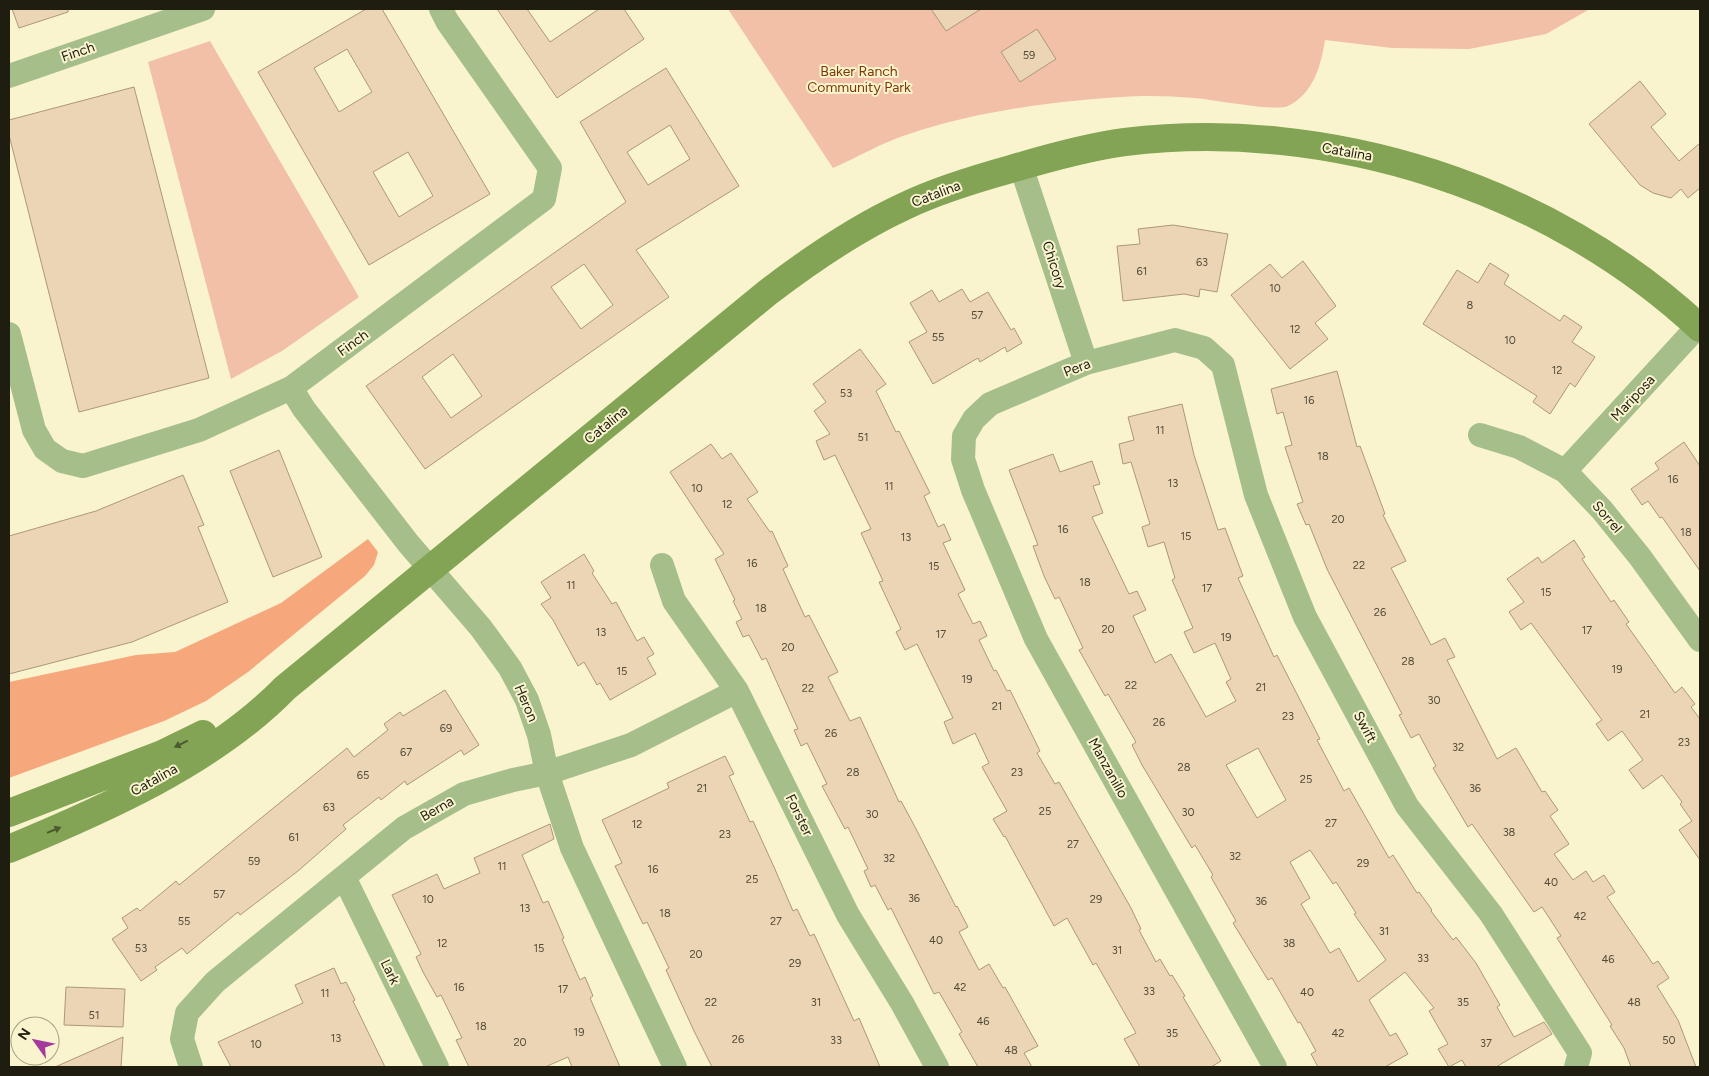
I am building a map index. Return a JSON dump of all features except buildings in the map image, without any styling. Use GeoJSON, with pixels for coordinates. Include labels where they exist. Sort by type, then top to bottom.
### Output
{"type":"FeatureCollection","features":[{"type":"Feature","properties":{"kind":"street","name":"Finch"},"geometry":{"type":"LineString","coordinates":[[9,76],[203,9]]}},
{"type":"Feature","properties":{"kind":"street","name":"Finch"},"geometry":{"type":"LineString","coordinates":[[9,334],[34,430],[41,443],[45,449],[62,461],[84,466],[199,430],[292,388],[544,199],[550,168],[447,21],[441,9]]}},
{"type":"Feature","properties":{"kind":"street","name":"Catalina"},"geometry":{"type":"LineString","coordinates":[[9,849],[85,818],[190,761],[260,714],[285,688],[766,293],[808,262],[906,205],[968,181],[1021,166],[1124,142],[1181,138],[1241,138],[1359,153],[1412,165],[1483,192],[1557,227],[1618,263],[1700,326]]}},
{"type":"Feature","properties":{"kind":"street","name":"Chicory"},"geometry":{"type":"LineString","coordinates":[[1021,166],[1086,364]]}},
{"type":"Feature","properties":{"kind":"street","name":"Mariposa"},"geometry":{"type":"LineString","coordinates":[[1565,471],[1700,326]]}},
{"type":"Feature","properties":{"kind":"street","name":"Pera"},"geometry":{"type":"LineString","coordinates":[[964,459],[964,436],[974,419],[990,404],[1086,364],[1175,340],[1204,348],[1223,365]]}},
{"type":"Feature","properties":{"kind":"street","name":"Swift"},"geometry":{"type":"LineString","coordinates":[[1223,365],[1256,495],[1305,617],[1407,806],[1491,914],[1578,1060]]}},
{"type":"Feature","properties":{"kind":"street","name":"Heron"},"geometry":{"type":"LineString","coordinates":[[292,388],[304,409],[481,628],[510,668],[527,700],[547,773],[572,848],[675,1067]]}},
{"type":"Feature","properties":{"kind":"street","name":"Sorrel"},"geometry":{"type":"LineString","coordinates":[[1480,434],[1519,447],[1565,471],[1602,510],[1640,557],[1700,640]]}},
{"type":"Feature","properties":{"kind":"street","name":"Manzanillo"},"geometry":{"type":"LineString","coordinates":[[964,459],[974,490],[1036,639],[1275,1067]]}},
{"type":"Feature","properties":{"kind":"street","name":"Forster"},"geometry":{"type":"LineString","coordinates":[[662,564],[674,601],[737,691],[848,915],[902,1003],[937,1067]]}},
{"type":"Feature","properties":{"kind":"street","name":"Catalina"},"geometry":{"type":"LineString","coordinates":[[9,813],[162,754],[212,729],[285,688]]}},
{"type":"Feature","properties":{"kind":"street","name":"Berna"},"geometry":{"type":"LineString","coordinates":[[191,1067],[182,1039],[187,1013],[215,982],[404,828],[464,794],[513,780],[547,773],[631,745],[737,691]]}},
{"type":"Feature","properties":{"kind":"street","name":"Lark"},"geometry":{"type":"LineString","coordinates":[[344,877],[437,1067]]}},
{"type":"Feature","properties":{"kind":"green space","name":"Baker Ranch Community Park"},"geometry":{"type":"Polygon","coordinates":[[[728,9],[1590,9],[1546,34],[1469,49],[1392,48],[1325,40],[1315,78],[1304,94],[1288,106],[1243,105],[1167,96],[1131,96],[1041,105],[987,114],[934,126],[890,141],[833,168],[728,9]]]}},
{"type":"Feature","properties":{"kind":"green space"},"geometry":{"type":"Polygon","coordinates":[[[210,41],[359,297],[282,351],[231,379],[148,62],[210,41]]]}},
{"type":"Feature","properties":{"kind":"shaded area"},"geometry":{"type":"Polygon","coordinates":[[[368,539],[378,552],[374,565],[365,576],[248,672],[206,701],[164,721],[9,778],[9,682],[136,655],[175,652],[281,603],[368,539]]]}}]}
